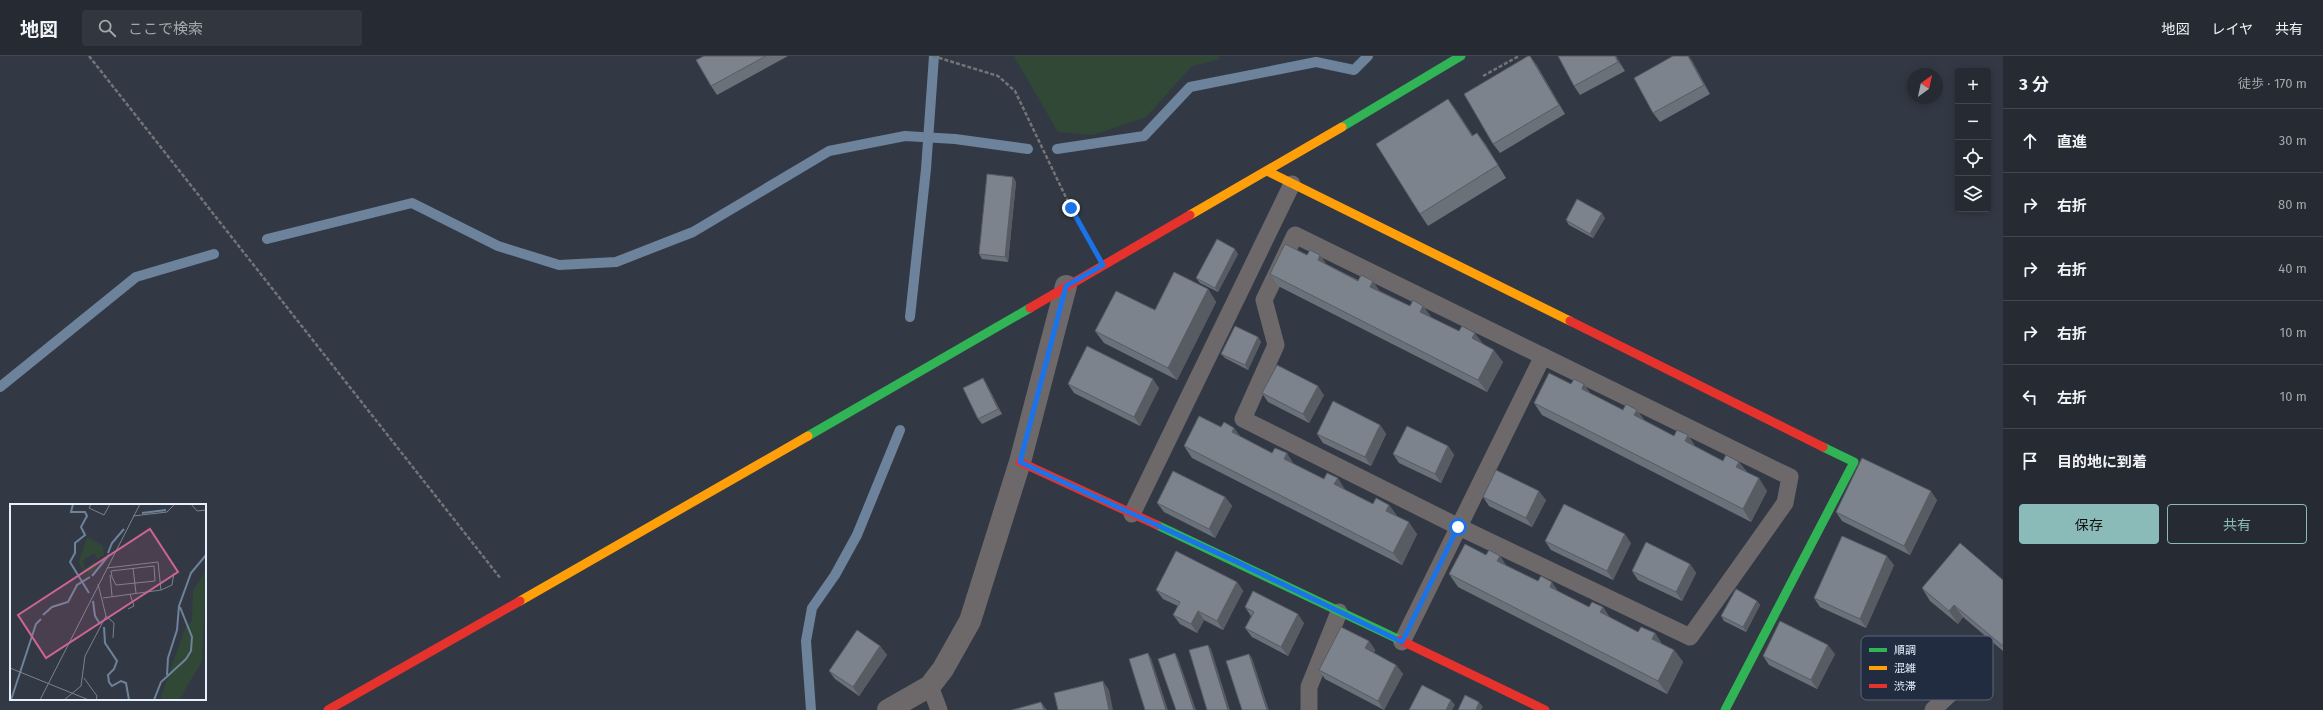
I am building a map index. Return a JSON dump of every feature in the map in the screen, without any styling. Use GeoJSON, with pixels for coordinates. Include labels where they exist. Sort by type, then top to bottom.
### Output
{"type":"FeatureCollection","features":[{"type":"Feature","properties":{"kind":"street"},"geometry":{"type":"LineString","coordinates":[[328,710],[518,600],[988,334],[1066,286],[1267,171],[1461,56]]}},
{"type":"Feature","properties":{"kind":"street"},"geometry":{"type":"LineString","coordinates":[[1267,171],[1854,462],[1725,710]]}},
{"type":"Feature","properties":{"kind":"street"},"geometry":{"type":"LineString","coordinates":[[888,710],[930,686],[943,669],[970,621],[1020,462],[1066,286]]}},
{"type":"Feature","properties":{"kind":"street"},"geometry":{"type":"LineString","coordinates":[[1020,462],[1545,710]]}},
{"type":"Feature","properties":{"kind":"lane"},"geometry":{"type":"LineString","coordinates":[[1132,514],[1292,184]]}},
{"type":"Feature","properties":{"kind":"lane"},"geometry":{"type":"LineString","coordinates":[[1295,235],[1790,477],[1785,503],[1690,637],[1458,527],[1243,418],[1276,345],[1264,300],[1295,235]]}},
{"type":"Feature","properties":{"kind":"lane"},"geometry":{"type":"LineString","coordinates":[[1402,642],[1543,356]]}},
{"type":"Feature","properties":{"kind":"lane"},"geometry":{"type":"LineString","coordinates":[[1309,710],[1309,687],[1339,612]]}},
{"type":"Feature","properties":{"kind":"lane"},"geometry":{"type":"LineString","coordinates":[[930,686],[939,710]]}},
{"type":"Feature","properties":{"kind":"lane"},"geometry":{"type":"LineString","coordinates":[[1934,710],[1944,700]]}},
{"type":"Feature","properties":{"kind":"path"},"geometry":{"type":"LineString","coordinates":[[89,56],[518,600]]}},
{"type":"Feature","properties":{"kind":"path"},"geometry":{"type":"LineString","coordinates":[[933,56],[998,76],[1015,91],[1071,208],[1103,265]]}},
{"type":"Feature","properties":{"kind":"green space"},"geometry":{"type":"Polygon","coordinates":[[[1014,56],[1219,56],[1220,59],[1192,66],[1146,117],[1093,135],[1058,132],[1014,56]]]}},
{"type":"Feature","properties":{"kind":"building"},"geometry":{"type":"Polygon","coordinates":[[[704,56],[766,56],[711,86],[696,60],[704,56]]]}},
{"type":"Feature","properties":{"kind":"building"},"geometry":{"type":"Polygon","coordinates":[[[1530,56],[1559,105],[1493,144],[1464,94],[1530,56]]]}},
{"type":"Feature","properties":{"kind":"building"},"geometry":{"type":"Polygon","coordinates":[[[1558,56],[1615,56],[1618,62],[1574,86],[1558,56]]]}},
{"type":"Feature","properties":{"kind":"building"},"geometry":{"type":"Polygon","coordinates":[[[1673,56],[1688,56],[1704,85],[1653,113],[1634,78],[1673,56]]]}},
{"type":"Feature","properties":{"kind":"building"},"geometry":{"type":"Polygon","coordinates":[[[1448,99],[1472,136],[1477,133],[1498,165],[1420,214],[1376,144],[1448,99]]]}},
{"type":"Feature","properties":{"kind":"building"},"geometry":{"type":"Polygon","coordinates":[[[987,174],[1013,177],[1005,257],[979,254],[987,174]]]}},
{"type":"Feature","properties":{"kind":"building"},"geometry":{"type":"Polygon","coordinates":[[[1577,199],[1602,213],[1590,234],[1566,220],[1577,199]]]}},
{"type":"Feature","properties":{"kind":"building"},"geometry":{"type":"Polygon","coordinates":[[[1217,239],[1235,249],[1215,288],[1196,278],[1217,239]]]}},
{"type":"Feature","properties":{"kind":"building"},"geometry":{"type":"Polygon","coordinates":[[[1285,244],[1307,255],[1310,250],[1320,255],[1318,260],[1358,281],[1361,275],[1373,281],[1370,287],[1410,306],[1413,300],[1423,306],[1420,312],[1459,331],[1462,326],[1475,333],[1472,338],[1494,350],[1478,380],[1270,274],[1285,244]]]}},
{"type":"Feature","properties":{"kind":"building"},"geometry":{"type":"Polygon","coordinates":[[[1174,272],[1208,289],[1168,368],[1095,331],[1116,291],[1155,310],[1174,272]]]}},
{"type":"Feature","properties":{"kind":"building"},"geometry":{"type":"Polygon","coordinates":[[[1235,326],[1258,337],[1245,365],[1221,354],[1235,326]]]}},
{"type":"Feature","properties":{"kind":"building"},"geometry":{"type":"Polygon","coordinates":[[[1087,346],[1153,379],[1134,417],[1068,384],[1087,346]]]}},
{"type":"Feature","properties":{"kind":"building"},"geometry":{"type":"Polygon","coordinates":[[[1277,365],[1318,386],[1303,414],[1262,393],[1277,365]]]}},
{"type":"Feature","properties":{"kind":"building"},"geometry":{"type":"Polygon","coordinates":[[[1549,373],[1571,384],[1574,379],[1584,384],[1582,389],[1623,410],[1626,404],[1637,410],[1634,415],[1674,436],[1677,430],[1688,435],[1685,441],[1723,461],[1726,455],[1739,462],[1736,467],[1759,478],[1743,509],[1534,403],[1549,373]]]}},
{"type":"Feature","properties":{"kind":"building"},"geometry":{"type":"Polygon","coordinates":[[[983,378],[998,409],[978,419],[963,388],[983,378]]]}},
{"type":"Feature","properties":{"kind":"building"},"geometry":{"type":"Polygon","coordinates":[[[1333,401],[1380,425],[1365,457],[1317,434],[1333,401]]]}},
{"type":"Feature","properties":{"kind":"building"},"geometry":{"type":"Polygon","coordinates":[[[1199,416],[1221,427],[1224,422],[1234,428],[1232,432],[1272,453],[1275,448],[1287,453],[1284,459],[1324,479],[1327,473],[1338,478],[1334,484],[1373,504],[1376,498],[1389,505],[1386,511],[1409,522],[1393,553],[1184,446],[1199,416]]]}},
{"type":"Feature","properties":{"kind":"building"},"geometry":{"type":"Polygon","coordinates":[[[1407,426],[1448,446],[1435,474],[1393,454],[1407,426]]]}},
{"type":"Feature","properties":{"kind":"building"},"geometry":{"type":"Polygon","coordinates":[[[1862,458],[1931,491],[1904,546],[1836,512],[1862,458]]]}},
{"type":"Feature","properties":{"kind":"building"},"geometry":{"type":"Polygon","coordinates":[[[1496,470],[1539,491],[1526,518],[1483,497],[1496,470]]]}},
{"type":"Feature","properties":{"kind":"building"},"geometry":{"type":"Polygon","coordinates":[[[1173,471],[1225,497],[1209,529],[1157,503],[1173,471]]]}},
{"type":"Feature","properties":{"kind":"building"},"geometry":{"type":"Polygon","coordinates":[[[1564,504],[1625,534],[1607,571],[1545,541],[1564,504]]]}},
{"type":"Feature","properties":{"kind":"building"},"geometry":{"type":"Polygon","coordinates":[[[1842,536],[1887,556],[1860,619],[1814,598],[1842,536]]]}},
{"type":"Feature","properties":{"kind":"building"},"geometry":{"type":"Polygon","coordinates":[[[1646,542],[1690,564],[1676,592],[1632,571],[1646,542]]]}},
{"type":"Feature","properties":{"kind":"building"},"geometry":{"type":"Polygon","coordinates":[[[1960,543],[2003,580],[2003,646],[1993,636],[1991,636],[1954,605],[1949,611],[1922,588],[1960,543]]]}},
{"type":"Feature","properties":{"kind":"building"},"geometry":{"type":"Polygon","coordinates":[[[1465,544],[1486,555],[1489,550],[1500,556],[1497,561],[1538,581],[1541,576],[1552,582],[1550,587],[1589,607],[1592,602],[1603,607],[1600,612],[1638,632],[1641,627],[1655,633],[1652,639],[1674,650],[1658,681],[1449,574],[1465,544]]]}},
{"type":"Feature","properties":{"kind":"building"},"geometry":{"type":"Polygon","coordinates":[[[1176,551],[1237,582],[1217,621],[1198,611],[1191,624],[1173,615],[1180,602],[1156,590],[1176,551]]]}},
{"type":"Feature","properties":{"kind":"building"},"geometry":{"type":"Polygon","coordinates":[[[1736,589],[1757,601],[1743,627],[1721,616],[1736,589]]]}},
{"type":"Feature","properties":{"kind":"building"},"geometry":{"type":"Polygon","coordinates":[[[1253,591],[1298,614],[1281,647],[1245,628],[1254,612],[1245,607],[1253,591]]]}},
{"type":"Feature","properties":{"kind":"building"},"geometry":{"type":"Polygon","coordinates":[[[1780,621],[1828,645],[1811,680],[1763,656],[1780,621]]]}},
{"type":"Feature","properties":{"kind":"building"},"geometry":{"type":"Polygon","coordinates":[[[1341,627],[1369,641],[1365,648],[1396,665],[1378,701],[1319,670],[1341,627]]]}},
{"type":"Feature","properties":{"kind":"building"},"geometry":{"type":"Polygon","coordinates":[[[857,630],[880,646],[853,687],[829,671],[857,630]]]}},
{"type":"Feature","properties":{"kind":"building"},"geometry":{"type":"Polygon","coordinates":[[[1208,645],[1228,710],[1207,710],[1189,650],[1208,645]]]}},
{"type":"Feature","properties":{"kind":"building"},"geometry":{"type":"Polygon","coordinates":[[[1148,653],[1166,710],[1145,710],[1129,659],[1148,653]]]}},
{"type":"Feature","properties":{"kind":"building"},"geometry":{"type":"Polygon","coordinates":[[[1175,653],[1194,710],[1176,710],[1158,659],[1175,653]]]}},
{"type":"Feature","properties":{"kind":"building"},"geometry":{"type":"Polygon","coordinates":[[[1249,654],[1267,710],[1242,710],[1226,661],[1249,654]]]}},
{"type":"Feature","properties":{"kind":"building"},"geometry":{"type":"Polygon","coordinates":[[[1103,681],[1109,710],[1058,710],[1054,693],[1103,681]]]}},
{"type":"Feature","properties":{"kind":"building"},"geometry":{"type":"Polygon","coordinates":[[[1422,685],[1451,700],[1446,710],[1409,710],[1422,685]]]}},
{"type":"Feature","properties":{"kind":"building"},"geometry":{"type":"Polygon","coordinates":[[[1465,695],[1479,702],[1476,710],[1458,710],[1465,695]]]}},
{"type":"Feature","properties":{"kind":"building"},"geometry":{"type":"Polygon","coordinates":[[[1041,702],[1044,710],[1012,710],[1041,702]]]}},
{"type":"Feature","properties":{"kind":"waterway"},"geometry":{"type":"LineString","coordinates":[[910,317],[926,169],[934,56]]}},
{"type":"Feature","properties":{"kind":"waterway"},"geometry":{"type":"LineString","coordinates":[[1057,149],[1144,136],[1190,87],[1316,62],[1354,70],[1368,56]]}},
{"type":"Feature","properties":{"kind":"waterway"},"geometry":{"type":"LineString","coordinates":[[267,239],[412,203],[498,246],[559,265],[616,262],[693,232],[829,151],[905,136],[955,139],[1028,149]]}},
{"type":"Feature","properties":{"kind":"waterway"},"geometry":{"type":"LineString","coordinates":[[0,387],[136,277],[214,254]]}},
{"type":"Feature","properties":{"kind":"waterway"},"geometry":{"type":"LineString","coordinates":[[811,710],[806,641],[812,608],[835,575],[857,535],[900,430]]}},
{"type":"Feature","properties":{"kind":"traffic: fast"},"geometry":{"type":"LineString","coordinates":[[1342,127],[1461,56]]}},
{"type":"Feature","properties":{"kind":"traffic: fast"},"geometry":{"type":"LineString","coordinates":[[808,436],[1030,308]]}},
{"type":"Feature","properties":{"kind":"traffic: fast"},"geometry":{"type":"LineString","coordinates":[[1725,710],[1854,462],[1823,447]]}},
{"type":"Feature","properties":{"kind":"traffic: fast"},"geometry":{"type":"LineString","coordinates":[[1157,525],[1400,640]]}},
{"type":"Feature","properties":{"kind":"traffic: slow"},"geometry":{"type":"LineString","coordinates":[[1190,215],[1342,127]]}},
{"type":"Feature","properties":{"kind":"traffic: slow"},"geometry":{"type":"LineString","coordinates":[[1267,171],[1570,321]]}},
{"type":"Feature","properties":{"kind":"traffic: slow"},"geometry":{"type":"LineString","coordinates":[[520,601],[808,436]]}},
{"type":"Feature","properties":{"kind":"traffic: jam"},"geometry":{"type":"LineString","coordinates":[[1030,308],[1190,215]]}},
{"type":"Feature","properties":{"kind":"traffic: jam"},"geometry":{"type":"LineString","coordinates":[[1570,321],[1823,447]]}},
{"type":"Feature","properties":{"kind":"traffic: jam"},"geometry":{"type":"LineString","coordinates":[[1020,462],[1157,525]]}},
{"type":"Feature","properties":{"kind":"traffic: jam"},"geometry":{"type":"LineString","coordinates":[[328,710],[520,601]]}},
{"type":"Feature","properties":{"kind":"traffic: jam"},"geometry":{"type":"LineString","coordinates":[[1400,640],[1545,710]]}},
{"type":"Feature","properties":{"kind":"route"},"geometry":{"type":"LineString","coordinates":[[1071,208],[1103,265],[1066,286],[1020,462],[1237,562],[1402,642],[1458,527]]}}]}
